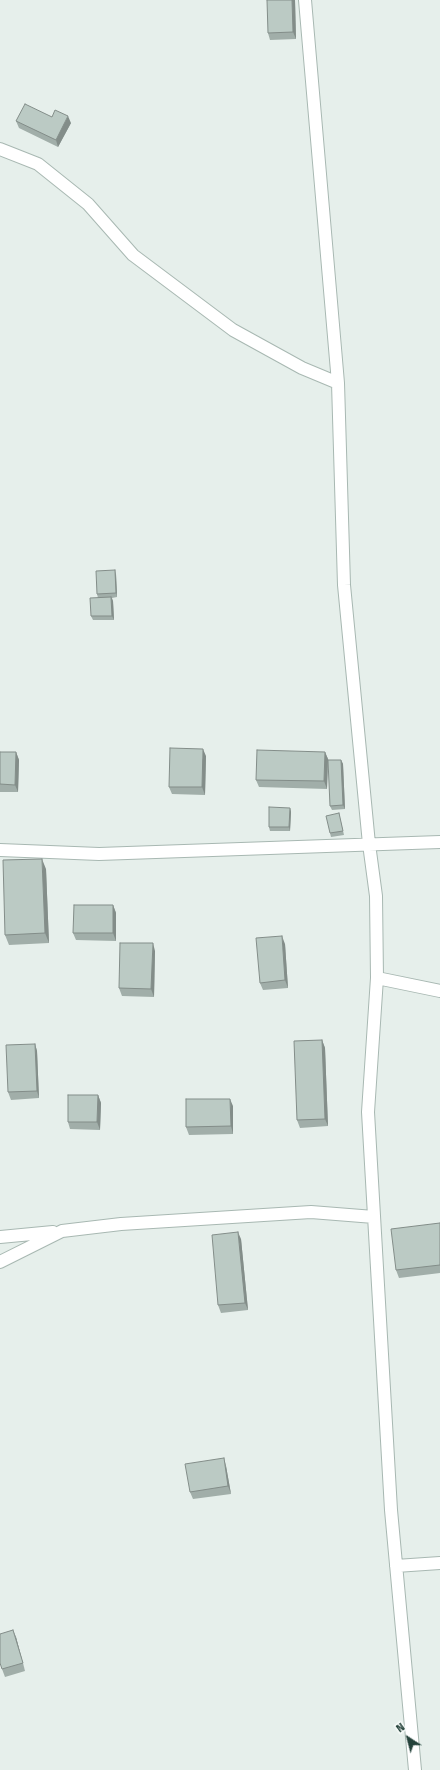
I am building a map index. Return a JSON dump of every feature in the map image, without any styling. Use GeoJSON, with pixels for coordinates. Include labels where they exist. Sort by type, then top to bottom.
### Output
{"type":"FeatureCollection","features":[{"type":"Feature","properties":{"kind":"street"},"geometry":{"type":"LineString","coordinates":[[305,0],[338,383],[344,585],[369,844],[376,896],[377,978],[368,1112],[391,1510],[415,1770]]}},
{"type":"Feature","properties":{"kind":"street"},"geometry":{"type":"LineString","coordinates":[[0,149],[38,164],[88,204],[133,255],[233,330],[302,368],[338,383]]}},
{"type":"Feature","properties":{"kind":"street"},"geometry":{"type":"LineString","coordinates":[[0,850],[100,854],[440,842]]}},
{"type":"Feature","properties":{"kind":"street"},"geometry":{"type":"LineString","coordinates":[[377,978],[440,991]]}},
{"type":"Feature","properties":{"kind":"street"},"geometry":{"type":"LineString","coordinates":[[0,1237],[121,1224],[312,1212],[374,1217]]}},
{"type":"Feature","properties":{"kind":"street"},"geometry":{"type":"LineString","coordinates":[[0,1262],[62,1231]]}},
{"type":"Feature","properties":{"kind":"street"},"geometry":{"type":"LineString","coordinates":[[396,1566],[440,1563]]}},
{"type":"Feature","properties":{"kind":"building"},"geometry":{"type":"Polygon","coordinates":[[[267,0],[292,0],[293,32],[268,33],[267,0]]]}},
{"type":"Feature","properties":{"kind":"building"},"geometry":{"type":"Polygon","coordinates":[[[25,104],[52,117],[55,110],[68,116],[56,140],[16,121],[25,104]]]}},
{"type":"Feature","properties":{"kind":"building"},"geometry":{"type":"Polygon","coordinates":[[[115,570],[116,593],[97,594],[96,571],[115,570]]]}},
{"type":"Feature","properties":{"kind":"building"},"geometry":{"type":"Polygon","coordinates":[[[111,597],[112,616],[91,616],[90,598],[111,597]]]}},
{"type":"Feature","properties":{"kind":"building"},"geometry":{"type":"Polygon","coordinates":[[[170,748],[203,749],[202,787],[169,787],[170,748]]]}},
{"type":"Feature","properties":{"kind":"building"},"geometry":{"type":"Polygon","coordinates":[[[257,750],[325,752],[324,781],[256,780],[257,750]]]}},
{"type":"Feature","properties":{"kind":"building"},"geometry":{"type":"Polygon","coordinates":[[[0,752],[16,752],[15,785],[0,784],[0,752]]]}},
{"type":"Feature","properties":{"kind":"building"},"geometry":{"type":"Polygon","coordinates":[[[328,760],[341,760],[343,805],[330,806],[328,760]]]}},
{"type":"Feature","properties":{"kind":"building"},"geometry":{"type":"Polygon","coordinates":[[[269,807],[290,808],[289,827],[269,827],[269,807]]]}},
{"type":"Feature","properties":{"kind":"building"},"geometry":{"type":"Polygon","coordinates":[[[339,813],[343,831],[330,833],[326,816],[339,813]]]}},
{"type":"Feature","properties":{"kind":"building"},"geometry":{"type":"Polygon","coordinates":[[[42,859],[45,933],[5,935],[3,860],[42,859]]]}},
{"type":"Feature","properties":{"kind":"building"},"geometry":{"type":"Polygon","coordinates":[[[74,905],[113,905],[113,933],[73,933],[74,905]]]}},
{"type":"Feature","properties":{"kind":"building"},"geometry":{"type":"Polygon","coordinates":[[[282,936],[285,980],[260,983],[256,938],[282,936]]]}},
{"type":"Feature","properties":{"kind":"building"},"geometry":{"type":"Polygon","coordinates":[[[120,943],[153,943],[151,989],[119,988],[120,943]]]}},
{"type":"Feature","properties":{"kind":"building"},"geometry":{"type":"Polygon","coordinates":[[[322,1040],[325,1119],[297,1120],[294,1041],[322,1040]]]}},
{"type":"Feature","properties":{"kind":"building"},"geometry":{"type":"Polygon","coordinates":[[[35,1044],[37,1091],[8,1092],[6,1045],[35,1044]]]}},
{"type":"Feature","properties":{"kind":"building"},"geometry":{"type":"Polygon","coordinates":[[[68,1095],[98,1095],[97,1122],[68,1122],[68,1095]]]}},
{"type":"Feature","properties":{"kind":"building"},"geometry":{"type":"Polygon","coordinates":[[[186,1099],[230,1099],[231,1126],[186,1127],[186,1099]]]}},
{"type":"Feature","properties":{"kind":"building"},"geometry":{"type":"Polygon","coordinates":[[[440,1223],[440,1265],[396,1270],[391,1229],[440,1223]]]}},
{"type":"Feature","properties":{"kind":"building"},"geometry":{"type":"Polygon","coordinates":[[[238,1232],[245,1303],[218,1305],[212,1235],[238,1232]]]}},
{"type":"Feature","properties":{"kind":"building"},"geometry":{"type":"Polygon","coordinates":[[[224,1458],[228,1486],[190,1492],[185,1464],[224,1458]]]}},
{"type":"Feature","properties":{"kind":"building"},"geometry":{"type":"Polygon","coordinates":[[[13,1630],[23,1663],[2,1669],[0,1663],[0,1634],[13,1630]]]}}]}
